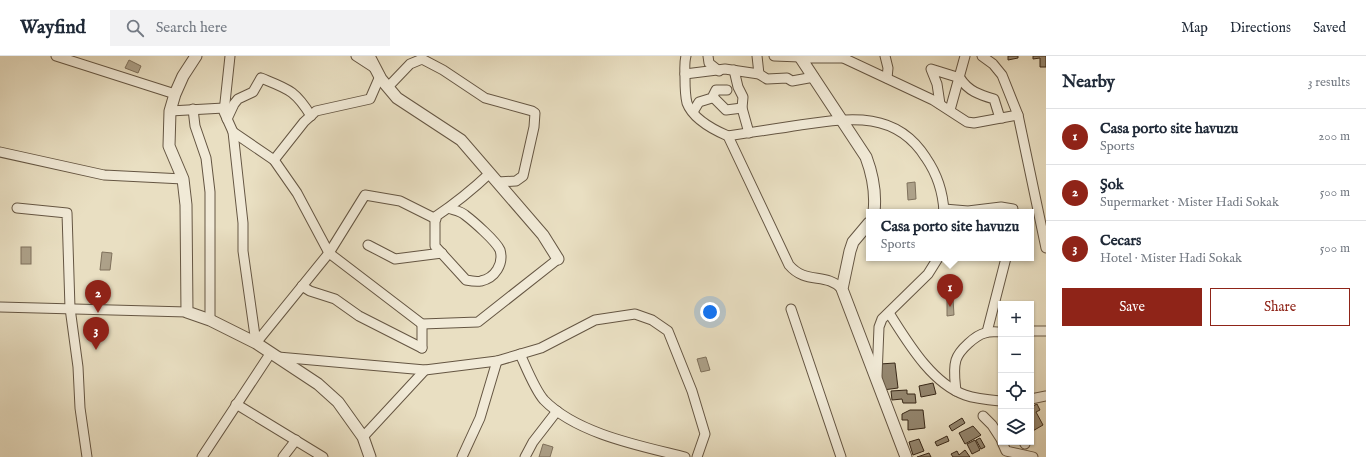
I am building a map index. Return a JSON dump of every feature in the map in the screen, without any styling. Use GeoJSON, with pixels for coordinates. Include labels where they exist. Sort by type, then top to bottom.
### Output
{"type":"FeatureCollection","features":[{"type":"Feature","properties":{"kind":"street"},"geometry":{"type":"LineString","coordinates":[[56,56],[175,94]]}},
{"type":"Feature","properties":{"kind":"street"},"geometry":{"type":"LineString","coordinates":[[187,312],[186,205],[183,179],[169,146],[170,111],[175,94],[183,76],[196,56]]}},
{"type":"Feature","properties":{"kind":"street"},"geometry":{"type":"LineString","coordinates":[[230,56],[224,108],[233,132],[243,223],[243,251],[256,343]]}},
{"type":"Feature","properties":{"kind":"street"},"geometry":{"type":"LineString","coordinates":[[356,56],[378,73]]}},
{"type":"Feature","properties":{"kind":"street"},"geometry":{"type":"LineString","coordinates":[[233,132],[274,160],[297,193],[329,254],[422,324],[478,322],[558,259],[543,234],[461,140],[396,98],[378,73],[369,56]]}},
{"type":"Feature","properties":{"kind":"street"},"geometry":{"type":"LineString","coordinates":[[686,56],[685,74],[688,104],[693,112],[715,131],[728,136],[842,119],[870,120],[889,125],[905,133],[921,149],[931,165],[940,187],[944,209]]}},
{"type":"Feature","properties":{"kind":"street"},"geometry":{"type":"LineString","coordinates":[[708,56],[709,62],[719,70]]}},
{"type":"Feature","properties":{"kind":"street"},"geometry":{"type":"LineString","coordinates":[[757,56],[759,74]]}},
{"type":"Feature","properties":{"kind":"street"},"geometry":{"type":"LineString","coordinates":[[774,56],[840,57],[940,104],[968,122],[974,123],[1018,115]]}},
{"type":"Feature","properties":{"kind":"street"},"geometry":{"type":"LineString","coordinates":[[885,56],[888,68],[887,78]]}},
{"type":"Feature","properties":{"kind":"street"},"geometry":{"type":"LineString","coordinates":[[950,110],[965,56]]}},
{"type":"Feature","properties":{"kind":"street"},"geometry":{"type":"LineString","coordinates":[[982,56],[993,64],[1002,75],[1018,115],[1046,248]]}},
{"type":"Feature","properties":{"kind":"street"},"geometry":{"type":"LineString","coordinates":[[800,57],[866,157],[871,169],[875,200],[874,209]]}},
{"type":"Feature","properties":{"kind":"street"},"geometry":{"type":"LineString","coordinates":[[388,87],[410,64],[422,59],[443,70],[485,98],[532,110],[535,113],[534,128],[523,176],[516,181],[498,182]]}},
{"type":"Feature","properties":{"kind":"street"},"geometry":{"type":"LineString","coordinates":[[685,74],[725,69],[759,74],[767,78],[786,78],[792,81],[814,77]]}},
{"type":"Feature","properties":{"kind":"street"},"geometry":{"type":"LineString","coordinates":[[940,104],[937,84],[931,69],[960,78],[965,86],[980,95],[994,99],[999,115],[1002,118]]}},
{"type":"Feature","properties":{"kind":"street"},"geometry":{"type":"LineString","coordinates":[[734,70],[738,87],[743,97],[742,108],[749,133]]}},
{"type":"Feature","properties":{"kind":"street"},"geometry":{"type":"LineString","coordinates":[[274,160],[310,116],[316,111],[370,98],[378,73]]}},
{"type":"Feature","properties":{"kind":"street"},"geometry":{"type":"LineString","coordinates":[[227,119],[234,104],[238,100],[253,92],[260,78],[284,87],[300,97],[310,116]]}},
{"type":"Feature","properties":{"kind":"street"},"geometry":{"type":"LineString","coordinates":[[693,112],[699,102],[712,97],[716,90],[727,90]]}},
{"type":"Feature","properties":{"kind":"street"},"geometry":{"type":"LineString","coordinates":[[712,97],[726,110],[742,108]]}},
{"type":"Feature","properties":{"kind":"street"},"geometry":{"type":"LineString","coordinates":[[170,111],[224,108]]}},
{"type":"Feature","properties":{"kind":"street"},"geometry":{"type":"LineString","coordinates":[[193,109],[195,126],[206,158],[210,192],[210,320]]}},
{"type":"Feature","properties":{"kind":"street"},"geometry":{"type":"LineString","coordinates":[[728,136],[789,265],[796,273],[806,277],[833,281],[842,289],[906,457]]}},
{"type":"Feature","properties":{"kind":"street"},"geometry":{"type":"LineString","coordinates":[[0,152],[104,175],[183,179]]}},
{"type":"Feature","properties":{"kind":"street"},"geometry":{"type":"LineString","coordinates":[[448,208],[464,214],[495,243],[500,250],[501,259],[495,274],[481,281],[466,280],[434,246],[435,216],[448,208],[463,199],[490,173]]}},
{"type":"Feature","properties":{"kind":"street"},"geometry":{"type":"LineString","coordinates":[[256,343],[329,254],[365,195],[400,201],[436,219]]}},
{"type":"Feature","properties":{"kind":"street"},"geometry":{"type":"LineString","coordinates":[[985,209],[1002,207],[1013,209]]}},
{"type":"Feature","properties":{"kind":"street"},"geometry":{"type":"LineString","coordinates":[[17,208],[67,213],[70,308],[78,367],[80,408],[87,457]]}},
{"type":"Feature","properties":{"kind":"street"},"geometry":{"type":"LineString","coordinates":[[842,289],[853,242],[866,226]]}},
{"type":"Feature","properties":{"kind":"street"},"geometry":{"type":"LineString","coordinates":[[368,245],[395,259],[442,253]]}},
{"type":"Feature","properties":{"kind":"street"},"geometry":{"type":"LineString","coordinates":[[876,380],[879,327],[882,319],[928,274],[936,261]]}},
{"type":"Feature","properties":{"kind":"street"},"geometry":{"type":"LineString","coordinates":[[987,332],[1005,261]]}},
{"type":"Feature","properties":{"kind":"street"},"geometry":{"type":"LineString","coordinates":[[302,286],[310,291],[335,299],[359,316],[422,348],[422,324]]}},
{"type":"Feature","properties":{"kind":"street"},"geometry":{"type":"LineString","coordinates":[[0,307],[187,312],[210,320],[256,343],[318,384],[338,402],[363,437],[370,457]]}},
{"type":"Feature","properties":{"kind":"street"},"geometry":{"type":"LineString","coordinates":[[792,309],[841,457]]}},
{"type":"Feature","properties":{"kind":"street"},"geometry":{"type":"LineString","coordinates":[[889,313],[930,371],[956,391],[965,395],[998,400]]}},
{"type":"Feature","properties":{"kind":"street"},"geometry":{"type":"LineString","coordinates":[[273,355],[425,370],[497,361],[540,348],[595,320],[635,314],[652,320],[668,331],[692,392],[705,434],[697,457]]}},
{"type":"Feature","properties":{"kind":"street"},"geometry":{"type":"LineString","coordinates":[[1034,331],[1046,331]]}},
{"type":"Feature","properties":{"kind":"street"},"geometry":{"type":"LineString","coordinates":[[956,391],[955,369],[957,358],[962,350],[982,334],[987,332],[998,332]]}},
{"type":"Feature","properties":{"kind":"street"},"geometry":{"type":"LineString","coordinates":[[520,354],[543,399],[557,411],[574,422],[596,431],[649,448],[685,457]]}},
{"type":"Feature","properties":{"kind":"street"},"geometry":{"type":"LineString","coordinates":[[202,457],[236,404],[273,355]]}},
{"type":"Feature","properties":{"kind":"street"},"geometry":{"type":"LineString","coordinates":[[462,457],[480,418],[497,361]]}},
{"type":"Feature","properties":{"kind":"street"},"geometry":{"type":"LineString","coordinates":[[363,437],[425,370]]}},
{"type":"Feature","properties":{"kind":"street"},"geometry":{"type":"LineString","coordinates":[[1034,398],[1046,396]]}},
{"type":"Feature","properties":{"kind":"street"},"geometry":{"type":"LineString","coordinates":[[236,404],[323,457]]}},
{"type":"Feature","properties":{"kind":"street"},"geometry":{"type":"LineString","coordinates":[[525,457],[533,442],[557,411]]}},
{"type":"Feature","properties":{"kind":"street"},"geometry":{"type":"LineString","coordinates":[[983,416],[998,434]]}},
{"type":"Feature","properties":{"kind":"street"},"geometry":{"type":"LineString","coordinates":[[283,457],[296,440]]}},
{"type":"Feature","properties":{"kind":"street"},"geometry":{"type":"LineString","coordinates":[[1003,445],[1006,451],[1033,457]]}},
{"type":"Feature","properties":{"kind":"shaded area"},"geometry":{"type":"Polygon","coordinates":[[[129,60],[141,66],[138,73],[125,68],[129,60]]]}},
{"type":"Feature","properties":{"kind":"shaded area"},"geometry":{"type":"Polygon","coordinates":[[[915,182],[916,199],[908,200],[907,183],[915,182]]]}},
{"type":"Feature","properties":{"kind":"shaded area"},"geometry":{"type":"Polygon","coordinates":[[[21,247],[31,247],[31,264],[21,264],[21,247]]]}},
{"type":"Feature","properties":{"kind":"shaded area"},"geometry":{"type":"Polygon","coordinates":[[[102,252],[112,253],[110,270],[100,270],[102,252]]]}},
{"type":"Feature","properties":{"kind":"shaded area"},"geometry":{"type":"Polygon","coordinates":[[[947,299],[953,299],[954,315],[947,316],[947,299]]]}},
{"type":"Feature","properties":{"kind":"shaded area"},"geometry":{"type":"Polygon","coordinates":[[[706,357],[710,370],[701,372],[697,359],[706,357]]]}},
{"type":"Feature","properties":{"kind":"shaded area"},"geometry":{"type":"Polygon","coordinates":[[[543,444],[553,447],[550,457],[539,457],[543,444]]]}},
{"type":"Feature","properties":{"kind":"building"},"geometry":{"type":"Polygon","coordinates":[[[1008,56],[1018,56],[1018,58],[1008,60],[1008,56]]]}},
{"type":"Feature","properties":{"kind":"building"},"geometry":{"type":"Polygon","coordinates":[[[1033,56],[1046,56],[1046,67],[1040,67],[1040,58],[1033,59],[1033,56]]]}},
{"type":"Feature","properties":{"kind":"building"},"geometry":{"type":"Polygon","coordinates":[[[895,363],[898,388],[883,390],[880,364],[895,363]]]}},
{"type":"Feature","properties":{"kind":"building"},"geometry":{"type":"Polygon","coordinates":[[[933,383],[936,394],[921,397],[919,386],[933,383]]]}},
{"type":"Feature","properties":{"kind":"building"},"geometry":{"type":"Polygon","coordinates":[[[907,390],[907,394],[915,394],[916,403],[903,403],[902,399],[892,400],[891,391],[907,390]]]}},
{"type":"Feature","properties":{"kind":"building"},"geometry":{"type":"Polygon","coordinates":[[[1037,404],[1040,410],[1036,412],[1043,425],[1034,430],[1034,409],[1034,406],[1037,404]]]}},
{"type":"Feature","properties":{"kind":"building"},"geometry":{"type":"Polygon","coordinates":[[[910,410],[923,410],[925,428],[908,430],[908,420],[902,420],[902,414],[910,410]]]}},
{"type":"Feature","properties":{"kind":"building"},"geometry":{"type":"Polygon","coordinates":[[[962,418],[965,423],[952,431],[949,426],[962,418]]]}},
{"type":"Feature","properties":{"kind":"building"},"geometry":{"type":"Polygon","coordinates":[[[973,426],[981,435],[965,444],[959,433],[973,426]]]}},
{"type":"Feature","properties":{"kind":"building"},"geometry":{"type":"Polygon","coordinates":[[[947,436],[949,441],[937,446],[935,442],[947,436]]]}},
{"type":"Feature","properties":{"kind":"building"},"geometry":{"type":"Polygon","coordinates":[[[980,438],[985,447],[981,449],[976,440],[980,438]]]}},
{"type":"Feature","properties":{"kind":"building"},"geometry":{"type":"Polygon","coordinates":[[[919,439],[924,451],[913,455],[909,442],[919,439]]]}},
{"type":"Feature","properties":{"kind":"building"},"geometry":{"type":"Polygon","coordinates":[[[975,440],[980,450],[972,454],[967,444],[975,440]]]}},
{"type":"Feature","properties":{"kind":"building"},"geometry":{"type":"Polygon","coordinates":[[[965,450],[970,457],[953,457],[951,454],[957,451],[959,455],[965,450]]]}},
{"type":"Feature","properties":{"kind":"building"},"geometry":{"type":"Polygon","coordinates":[[[929,453],[931,457],[917,457],[929,453]]]}},
{"type":"Feature","properties":{"kind":"place","name":"Casa porto site havuzu"},"geometry":{"type":"Point","coordinates":[950,307]}},
{"type":"Feature","properties":{"kind":"place","name":"Şok"},"geometry":{"type":"Point","coordinates":[98,313]}},
{"type":"Feature","properties":{"kind":"place","name":"Cecars"},"geometry":{"type":"Point","coordinates":[96,350]}}]}
